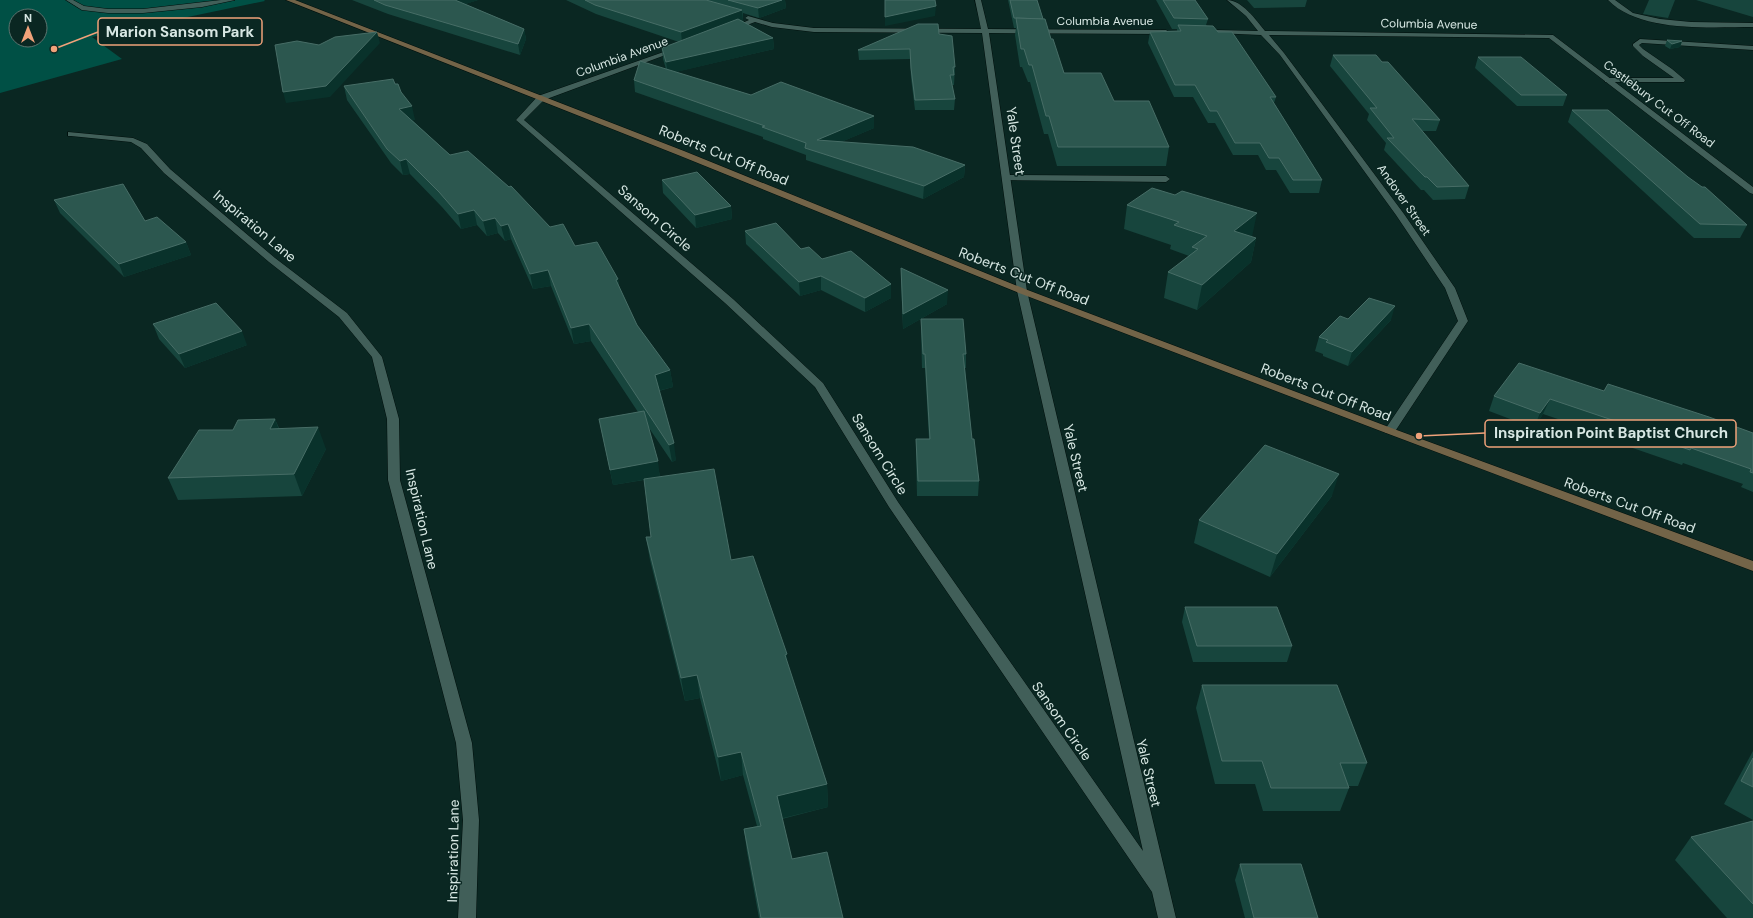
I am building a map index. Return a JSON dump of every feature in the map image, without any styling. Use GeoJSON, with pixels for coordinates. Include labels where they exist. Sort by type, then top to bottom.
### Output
{"type":"FeatureCollection","features":[{"type":"Feature","properties":{"kind":"street"},"geometry":{"type":"LineString","coordinates":[[69,0],[82,8],[108,11],[143,11],[202,5],[232,0]]}},
{"type":"Feature","properties":{"kind":"street","name":"Roberts Cut Off Road"},"geometry":{"type":"LineString","coordinates":[[290,0],[541,98],[1022,291],[1390,431],[1753,566]]}},
{"type":"Feature","properties":{"kind":"street","name":"Yale Street"},"geometry":{"type":"LineString","coordinates":[[978,0],[985,31],[1022,291],[1167,918]]}},
{"type":"Feature","properties":{"kind":"street","name":"Andover Street"},"geometry":{"type":"LineString","coordinates":[[1230,0],[1248,15],[1282,54],[1400,214],[1450,288],[1463,321],[1390,431]]}},
{"type":"Feature","properties":{"kind":"street"},"geometry":{"type":"LineString","coordinates":[[1611,0],[1630,14],[1659,20],[1689,24],[1753,25]]}},
{"type":"Feature","properties":{"kind":"street","name":"Columbia Avenue"},"geometry":{"type":"LineString","coordinates":[[739,16],[778,26],[814,30],[1176,32]]}},
{"type":"Feature","properties":{"kind":"street"},"geometry":{"type":"LineString","coordinates":[[723,32],[755,20]]}},
{"type":"Feature","properties":{"kind":"street","name":"Columbia Avenue"},"geometry":{"type":"LineString","coordinates":[[1208,32],[1551,36]]}},
{"type":"Feature","properties":{"kind":"street","name":"Castlebury Cut Off Road"},"geometry":{"type":"LineString","coordinates":[[1551,36],[1753,191]]}},
{"type":"Feature","properties":{"kind":"street"},"geometry":{"type":"LineString","coordinates":[[1608,80],[1681,80],[1675,74],[1640,52],[1635,46],[1640,41],[1753,48]]}},
{"type":"Feature","properties":{"kind":"street","name":"Columbia Avenue"},"geometry":{"type":"LineString","coordinates":[[541,98],[687,45]]}},
{"type":"Feature","properties":{"kind":"street","name":"Sansom Circle"},"geometry":{"type":"LineString","coordinates":[[541,98],[520,120],[729,301],[819,385],[893,504],[1162,892]]}},
{"type":"Feature","properties":{"kind":"street","name":"Inspiration Lane"},"geometry":{"type":"LineString","coordinates":[[71,134],[133,140],[144,146],[167,171],[272,260],[343,315],[377,357],[393,419],[394,480],[464,743],[471,820],[467,918]]}},
{"type":"Feature","properties":{"kind":"street"},"geometry":{"type":"LineString","coordinates":[[1006,178],[1166,179]]}},
{"type":"Feature","properties":{"kind":"green space"},"geometry":{"type":"Polygon","coordinates":[[[0,0],[265,1],[92,37],[122,59],[0,93],[0,0]]]}},
{"type":"Feature","properties":{"kind":"building"},"geometry":{"type":"Polygon","coordinates":[[[374,0],[455,0],[524,29],[518,44],[385,5],[374,0]]]}},
{"type":"Feature","properties":{"kind":"building"},"geometry":{"type":"Polygon","coordinates":[[[585,0],[706,0],[742,10],[681,32],[595,5],[585,0]]]}},
{"type":"Feature","properties":{"kind":"building"},"geometry":{"type":"Polygon","coordinates":[[[728,0],[782,0],[758,8],[728,0]]]}},
{"type":"Feature","properties":{"kind":"building"},"geometry":{"type":"Polygon","coordinates":[[[885,0],[935,0],[936,6],[885,17],[885,0]]]}},
{"type":"Feature","properties":{"kind":"building"},"geometry":{"type":"Polygon","coordinates":[[[1010,0],[1037,0],[1043,19],[1014,18],[1010,0]]]}},
{"type":"Feature","properties":{"kind":"building"},"geometry":{"type":"Polygon","coordinates":[[[1163,0],[1195,0],[1208,19],[1174,18],[1163,0]]]}},
{"type":"Feature","properties":{"kind":"building"},"geometry":{"type":"Polygon","coordinates":[[[1016,18],[1045,19],[1064,73],[1101,73],[1114,101],[1149,101],[1169,147],[1058,147],[1049,116],[1046,116],[1032,65],[1029,65],[1024,49],[1021,49],[1016,18]]]}},
{"type":"Feature","properties":{"kind":"building"},"geometry":{"type":"Polygon","coordinates":[[[738,19],[773,38],[666,62],[662,48],[738,19]]]}},
{"type":"Feature","properties":{"kind":"building"},"geometry":{"type":"Polygon","coordinates":[[[918,24],[938,24],[939,34],[952,36],[955,67],[953,67],[954,75],[950,75],[955,99],[915,100],[910,49],[858,50],[918,24]]]}},
{"type":"Feature","properties":{"kind":"building"},"geometry":{"type":"Polygon","coordinates":[[[1178,25],[1213,26],[1218,32],[1232,32],[1276,97],[1270,97],[1322,180],[1293,180],[1279,158],[1269,158],[1260,143],[1235,143],[1217,111],[1210,111],[1195,85],[1175,85],[1150,32],[1181,31],[1178,25]]]}},
{"type":"Feature","properties":{"kind":"building"},"geometry":{"type":"Polygon","coordinates":[[[377,32],[326,86],[283,92],[275,45],[297,41],[319,45],[335,37],[377,32]]]}},
{"type":"Feature","properties":{"kind":"building"},"geometry":{"type":"Polygon","coordinates":[[[1667,40],[1682,41],[1672,44],[1667,40]]]}},
{"type":"Feature","properties":{"kind":"building"},"geometry":{"type":"Polygon","coordinates":[[[1333,55],[1376,55],[1382,62],[1388,62],[1440,120],[1412,119],[1469,186],[1437,187],[1427,177],[1425,177],[1387,138],[1394,138],[1370,108],[1377,108],[1333,55]]]}},
{"type":"Feature","properties":{"kind":"building"},"geometry":{"type":"Polygon","coordinates":[[[1478,57],[1521,57],[1567,95],[1521,95],[1478,57]]]}},
{"type":"Feature","properties":{"kind":"building"},"geometry":{"type":"Polygon","coordinates":[[[640,61],[751,95],[781,82],[874,116],[817,140],[913,147],[965,165],[924,186],[805,148],[806,143],[762,127],[765,126],[634,80],[640,61]]]}},
{"type":"Feature","properties":{"kind":"building"},"geometry":{"type":"Polygon","coordinates":[[[393,79],[395,84],[398,84],[401,92],[412,106],[399,109],[450,155],[468,151],[509,187],[511,186],[550,227],[563,224],[575,246],[597,242],[618,279],[616,280],[637,325],[670,370],[655,375],[674,443],[669,445],[589,324],[571,328],[548,270],[530,274],[508,224],[501,226],[495,218],[483,221],[474,210],[458,214],[439,192],[406,159],[400,161],[387,149],[344,86],[393,79]]]}},
{"type":"Feature","properties":{"kind":"building"},"geometry":{"type":"Polygon","coordinates":[[[1572,110],[1608,110],[1688,177],[1702,187],[1705,187],[1747,225],[1700,224],[1572,110]]]}},
{"type":"Feature","properties":{"kind":"building"},"geometry":{"type":"Polygon","coordinates":[[[697,172],[731,206],[695,215],[662,180],[697,172]]]}},
{"type":"Feature","properties":{"kind":"building"},"geometry":{"type":"Polygon","coordinates":[[[123,184],[145,221],[157,217],[186,242],[119,264],[54,200],[123,184]]]}},
{"type":"Feature","properties":{"kind":"building"},"geometry":{"type":"Polygon","coordinates":[[[1152,188],[1175,195],[1182,191],[1257,213],[1234,231],[1256,238],[1202,285],[1168,272],[1198,249],[1192,247],[1207,236],[1174,225],[1179,222],[1127,205],[1152,188]]]}},
{"type":"Feature","properties":{"kind":"building"},"geometry":{"type":"Polygon","coordinates":[[[776,223],[801,249],[809,247],[822,259],[851,251],[891,284],[865,298],[821,276],[799,282],[745,231],[776,223]]]}},
{"type":"Feature","properties":{"kind":"building"},"geometry":{"type":"Polygon","coordinates":[[[901,268],[948,290],[903,314],[901,268]]]}},
{"type":"Feature","properties":{"kind":"building"},"geometry":{"type":"Polygon","coordinates":[[[1369,298],[1395,306],[1352,352],[1326,342],[1328,340],[1319,337],[1340,316],[1348,319],[1369,298]]]}},
{"type":"Feature","properties":{"kind":"building"},"geometry":{"type":"Polygon","coordinates":[[[216,303],[242,331],[179,354],[153,324],[216,303]]]}},
{"type":"Feature","properties":{"kind":"building"},"geometry":{"type":"Polygon","coordinates":[[[921,319],[963,319],[966,354],[963,354],[972,439],[974,439],[979,481],[918,481],[916,439],[930,439],[925,354],[923,354],[921,319]]]}},
{"type":"Feature","properties":{"kind":"building"},"geometry":{"type":"Polygon","coordinates":[[[1519,363],[1604,391],[1608,384],[1753,433],[1753,473],[1750,472],[1751,469],[1691,448],[1690,450],[1632,430],[1633,427],[1550,399],[1540,413],[1494,396],[1519,363]]]}},
{"type":"Feature","properties":{"kind":"building"},"geometry":{"type":"Polygon","coordinates":[[[644,411],[658,461],[610,470],[599,419],[644,411]]]}},
{"type":"Feature","properties":{"kind":"building"},"geometry":{"type":"Polygon","coordinates":[[[275,419],[270,429],[318,427],[294,474],[168,478],[199,430],[233,430],[238,420],[275,419]]]}},
{"type":"Feature","properties":{"kind":"building"},"geometry":{"type":"Polygon","coordinates":[[[1265,445],[1339,474],[1277,554],[1199,520],[1265,445]]]}},
{"type":"Feature","properties":{"kind":"building"},"geometry":{"type":"Polygon","coordinates":[[[714,469],[731,560],[753,556],[787,654],[785,655],[827,784],[777,796],[792,859],[827,852],[843,918],[761,918],[744,829],[761,826],[741,752],[718,757],[697,675],[681,678],[646,537],[651,537],[644,479],[714,469]]]}},
{"type":"Feature","properties":{"kind":"building"},"geometry":{"type":"Polygon","coordinates":[[[1185,607],[1277,607],[1292,646],[1197,646],[1185,607]]]}},
{"type":"Feature","properties":{"kind":"building"},"geometry":{"type":"Polygon","coordinates":[[[1202,685],[1337,685],[1367,763],[1340,763],[1349,788],[1271,788],[1262,761],[1222,761],[1202,685]]]}},
{"type":"Feature","properties":{"kind":"building"},"geometry":{"type":"Polygon","coordinates":[[[1753,758],[1753,787],[1741,781],[1753,758]]]}},
{"type":"Feature","properties":{"kind":"building"},"geometry":{"type":"Polygon","coordinates":[[[1753,821],[1753,904],[1691,837],[1753,821]]]}},
{"type":"Feature","properties":{"kind":"building"},"geometry":{"type":"Polygon","coordinates":[[[1240,864],[1301,864],[1318,918],[1254,918],[1240,864]]]}},
{"type":"Feature","properties":{"kind":"place","name":"Marion Sansom Park"},"geometry":{"type":"Point","coordinates":[54,49]}},
{"type":"Feature","properties":{"kind":"place","name":"Inspiration Point Baptist Church"},"geometry":{"type":"Point","coordinates":[1419,436]}}]}
